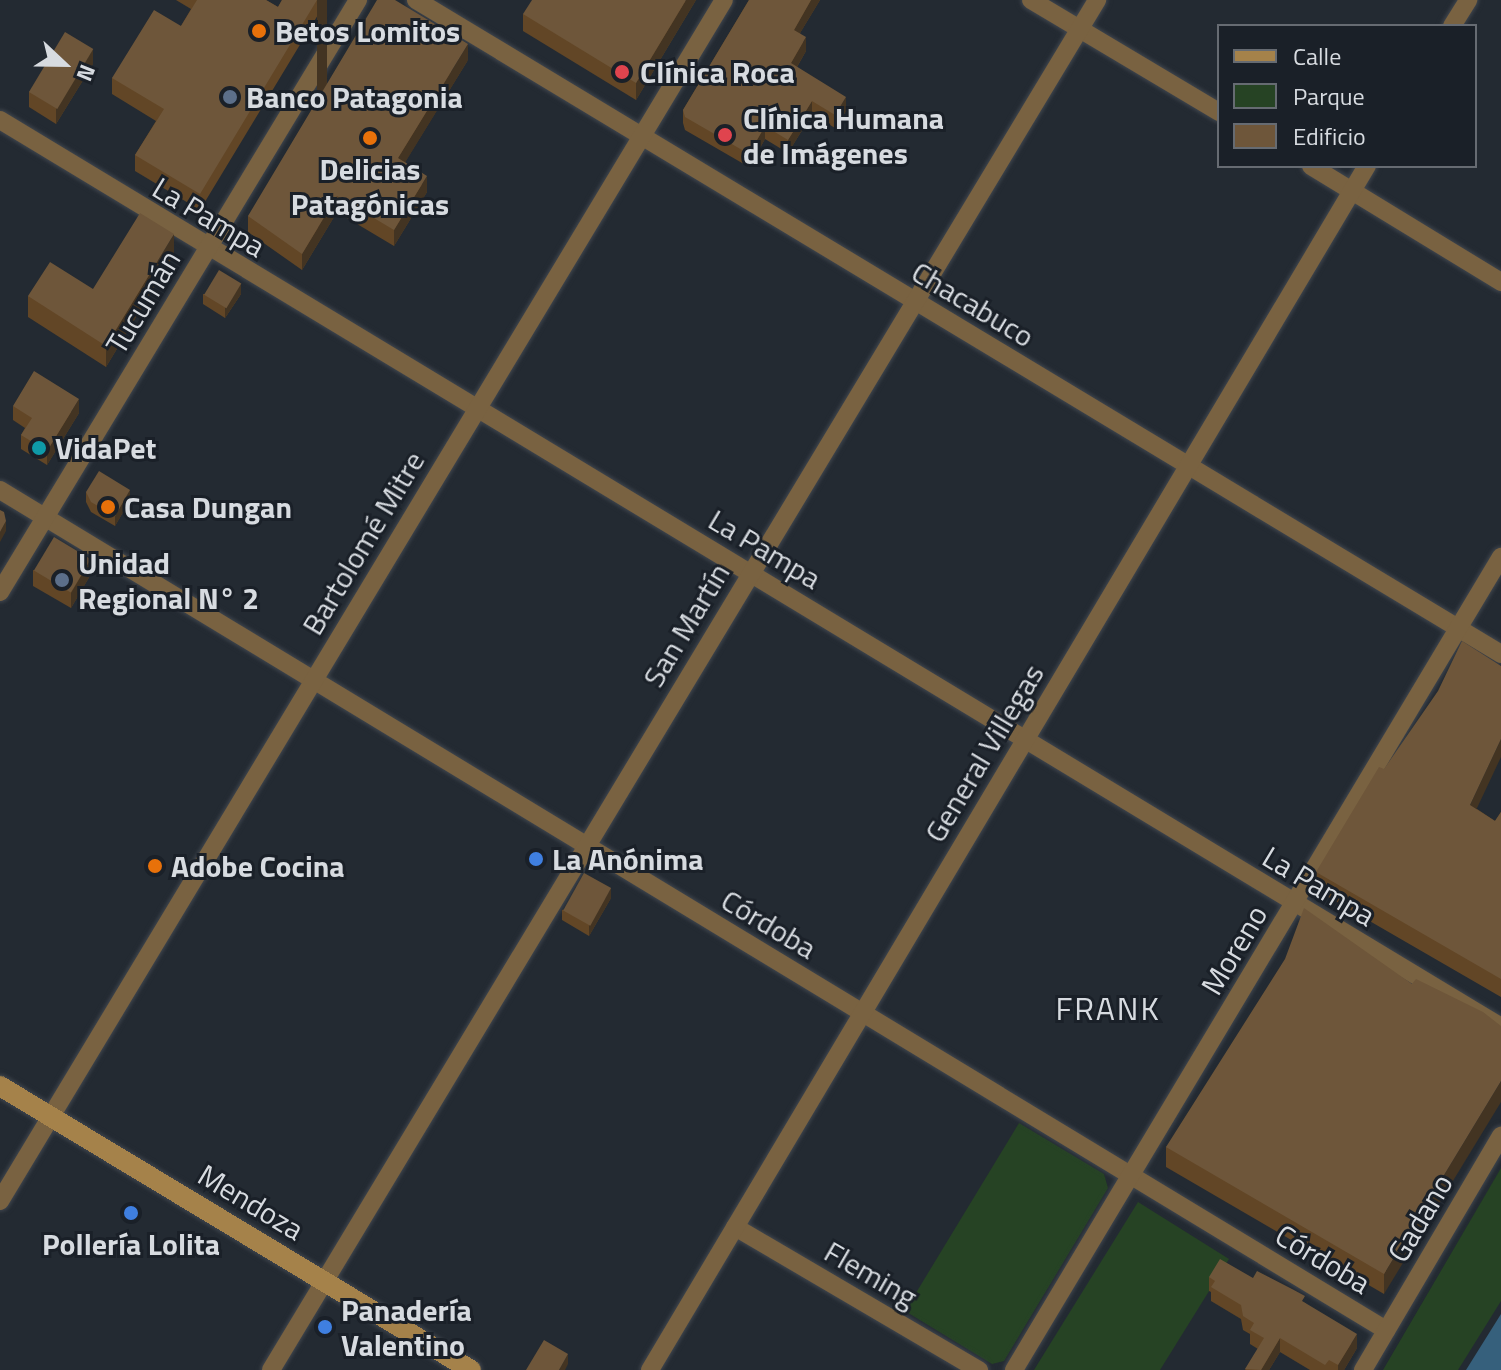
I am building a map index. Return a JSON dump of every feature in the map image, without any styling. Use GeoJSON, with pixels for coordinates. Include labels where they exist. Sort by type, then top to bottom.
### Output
{"type":"FeatureCollection","features":[{"type":"Feature","properties":{"kind":"main road","name":"Mendoza"},"geometry":{"type":"LineString","coordinates":[[0,1086],[471,1370]]}},
{"type":"Feature","properties":{"kind":"street","name":"Tucumán"},"geometry":{"type":"LineString","coordinates":[[0,592],[358,0]]}},
{"type":"Feature","properties":{"kind":"street","name":"Chacabuco"},"geometry":{"type":"LineString","coordinates":[[416,0],[1501,654]]}},
{"type":"Feature","properties":{"kind":"street","name":"Bartolomé Mitre"},"geometry":{"type":"LineString","coordinates":[[0,1201],[724,0]]}},
{"type":"Feature","properties":{"kind":"street"},"geometry":{"type":"LineString","coordinates":[[1031,0],[1217,111]]}},
{"type":"Feature","properties":{"kind":"street","name":"San Martín"},"geometry":{"type":"LineString","coordinates":[[271,1370],[1097,0]]}},
{"type":"Feature","properties":{"kind":"street"},"geometry":{"type":"LineString","coordinates":[[1453,24],[1468,0]]}},
{"type":"Feature","properties":{"kind":"street","name":"La Pampa"},"geometry":{"type":"LineString","coordinates":[[0,120],[207,249],[1026,737],[1294,904],[1501,1027]]}},
{"type":"Feature","properties":{"kind":"street"},"geometry":{"type":"LineString","coordinates":[[1314,168],[1501,282]]}},
{"type":"Feature","properties":{"kind":"street","name":"General Villegas"},"geometry":{"type":"LineString","coordinates":[[650,1370],[1366,168]]}},
{"type":"Feature","properties":{"kind":"street","name":"Córdoba"},"geometry":{"type":"LineString","coordinates":[[0,490],[1386,1330]]}},
{"type":"Feature","properties":{"kind":"street","name":"Moreno"},"geometry":{"type":"LineString","coordinates":[[1014,1370],[1501,557]]}},
{"type":"Feature","properties":{"kind":"street","name":"Gadano"},"geometry":{"type":"LineString","coordinates":[[1363,1370],[1501,1136]]}},
{"type":"Feature","properties":{"kind":"street","name":"Fleming"},"geometry":{"type":"LineString","coordinates":[[735,1227],[979,1370]]}},
{"type":"Feature","properties":{"kind":"green space"},"geometry":{"type":"Polygon","coordinates":[[[1019,1123],[1104,1174],[1108,1188],[1004,1361],[992,1364],[905,1311],[1019,1123]]]}},
{"type":"Feature","properties":{"kind":"green space"},"geometry":{"type":"Polygon","coordinates":[[[1501,1168],[1501,1301],[1458,1370],[1383,1370],[1501,1168]]]}},
{"type":"Feature","properties":{"kind":"green space"},"geometry":{"type":"Polygon","coordinates":[[[1138,1202],[1229,1259],[1160,1370],[1034,1370],[1138,1202]]]}},
{"type":"Feature","properties":{"kind":"water"},"geometry":{"type":"Polygon","coordinates":[[[1501,1314],[1501,1370],[1466,1370],[1501,1314]]]}},
{"type":"Feature","properties":{"kind":"building"},"geometry":{"type":"Polygon","coordinates":[[[197,0],[266,0],[278,7],[282,0],[317,0],[200,194],[135,155],[164,109],[112,78],[154,10],[181,26],[197,0]]]}},
{"type":"Feature","properties":{"kind":"building"},"geometry":{"type":"Polygon","coordinates":[[[377,0],[395,0],[468,44],[398,158],[427,176],[394,230],[337,196],[302,254],[248,216],[377,0]]]}},
{"type":"Feature","properties":{"kind":"building","name":"Clínica Roca"},"geometry":{"type":"Polygon","coordinates":[[[532,0],[686,0],[636,83],[523,14],[532,0]]]}},
{"type":"Feature","properties":{"kind":"building"},"geometry":{"type":"Polygon","coordinates":[[[749,0],[811,0],[794,30],[806,37],[791,63],[846,97],[835,115],[812,101],[788,140],[765,126],[749,154],[685,117],[683,110],[749,0]]]}},
{"type":"Feature","properties":{"kind":"building"},"geometry":{"type":"Polygon","coordinates":[[[65,32],[93,49],[57,109],[29,92],[65,32]]]}},
{"type":"Feature","properties":{"kind":"building"},"geometry":{"type":"Polygon","coordinates":[[[140,213],[174,234],[106,346],[28,296],[50,262],[93,289],[140,213]]]}},
{"type":"Feature","properties":{"kind":"building"},"geometry":{"type":"Polygon","coordinates":[[[219,270],[241,283],[226,308],[204,295],[219,270]]]}},
{"type":"Feature","properties":{"kind":"building"},"geometry":{"type":"Polygon","coordinates":[[[34,371],[79,399],[47,451],[21,435],[32,418],[13,406],[34,371]]]}},
{"type":"Feature","properties":{"kind":"building","name":"Casa Dungan"},"geometry":{"type":"Polygon","coordinates":[[[99,471],[130,490],[115,516],[91,502],[86,492],[99,471]]]}},
{"type":"Feature","properties":{"kind":"building"},"geometry":{"type":"Polygon","coordinates":[[[0,510],[4,512],[6,521],[0,532],[0,510]]]}},
{"type":"Feature","properties":{"kind":"building"},"geometry":{"type":"Polygon","coordinates":[[[54,537],[91,559],[71,593],[34,570],[54,537]]]}},
{"type":"Feature","properties":{"kind":"building"},"geometry":{"type":"Polygon","coordinates":[[[1462,641],[1501,666],[1501,739],[1470,805],[1495,821],[1501,812],[1501,979],[1316,872],[1379,767],[1384,769],[1438,691],[1462,641]]]}},
{"type":"Feature","properties":{"kind":"building"},"geometry":{"type":"Polygon","coordinates":[[[584,873],[611,888],[590,926],[563,911],[584,873]]]}},
{"type":"Feature","properties":{"kind":"building"},"geometry":{"type":"Polygon","coordinates":[[[1304,908],[1412,984],[1416,979],[1483,1012],[1501,1026],[1501,1081],[1384,1274],[1166,1147],[1285,959],[1304,908]]]}},
{"type":"Feature","properties":{"kind":"building"},"geometry":{"type":"Polygon","coordinates":[[[1220,1259],[1253,1278],[1257,1271],[1305,1296],[1302,1301],[1357,1334],[1338,1365],[1329,1360],[1325,1365],[1280,1338],[1261,1370],[1245,1369],[1264,1338],[1250,1330],[1254,1323],[1243,1316],[1241,1305],[1211,1287],[1215,1281],[1209,1277],[1220,1259]]]}},
{"type":"Feature","properties":{"kind":"building"},"geometry":{"type":"Polygon","coordinates":[[[544,1340],[568,1354],[559,1370],[526,1370],[544,1340]]]}},
{"type":"Feature","properties":{"kind":"place","name":"Betos Lomitos"},"geometry":{"type":"Point","coordinates":[259,31]}},
{"type":"Feature","properties":{"kind":"place","name":"Clínica Roca"},"geometry":{"type":"Point","coordinates":[622,72]}},
{"type":"Feature","properties":{"kind":"place","name":"Banco Patagonia"},"geometry":{"type":"Point","coordinates":[230,97]}},
{"type":"Feature","properties":{"kind":"place","name":"Clínica Humana de Imágenes"},"geometry":{"type":"Point","coordinates":[725,135]}},
{"type":"Feature","properties":{"kind":"place","name":"Delicias Patagónicas"},"geometry":{"type":"Point","coordinates":[370,138]}},
{"type":"Feature","properties":{"kind":"place","name":"VidaPet"},"geometry":{"type":"Point","coordinates":[39,448]}},
{"type":"Feature","properties":{"kind":"place","name":"Casa Dungan"},"geometry":{"type":"Point","coordinates":[108,507]}},
{"type":"Feature","properties":{"kind":"place","name":"Unidad Regional N° 2"},"geometry":{"type":"Point","coordinates":[62,580]}},
{"type":"Feature","properties":{"kind":"place","name":"La Anónima"},"geometry":{"type":"Point","coordinates":[536,859]}},
{"type":"Feature","properties":{"kind":"place","name":"Adobe Cocina"},"geometry":{"type":"Point","coordinates":[155,866]}},
{"type":"Feature","properties":{"kind":"place","name":"Pollería Lolita"},"geometry":{"type":"Point","coordinates":[131,1213]}},
{"type":"Feature","properties":{"kind":"place","name":"Panadería Valentino"},"geometry":{"type":"Point","coordinates":[325,1327]}},
{"type":"Feature","properties":{"kind":"district","name":"FRANK"},"geometry":{"type":"Point","coordinates":[1108,1008]}}]}
